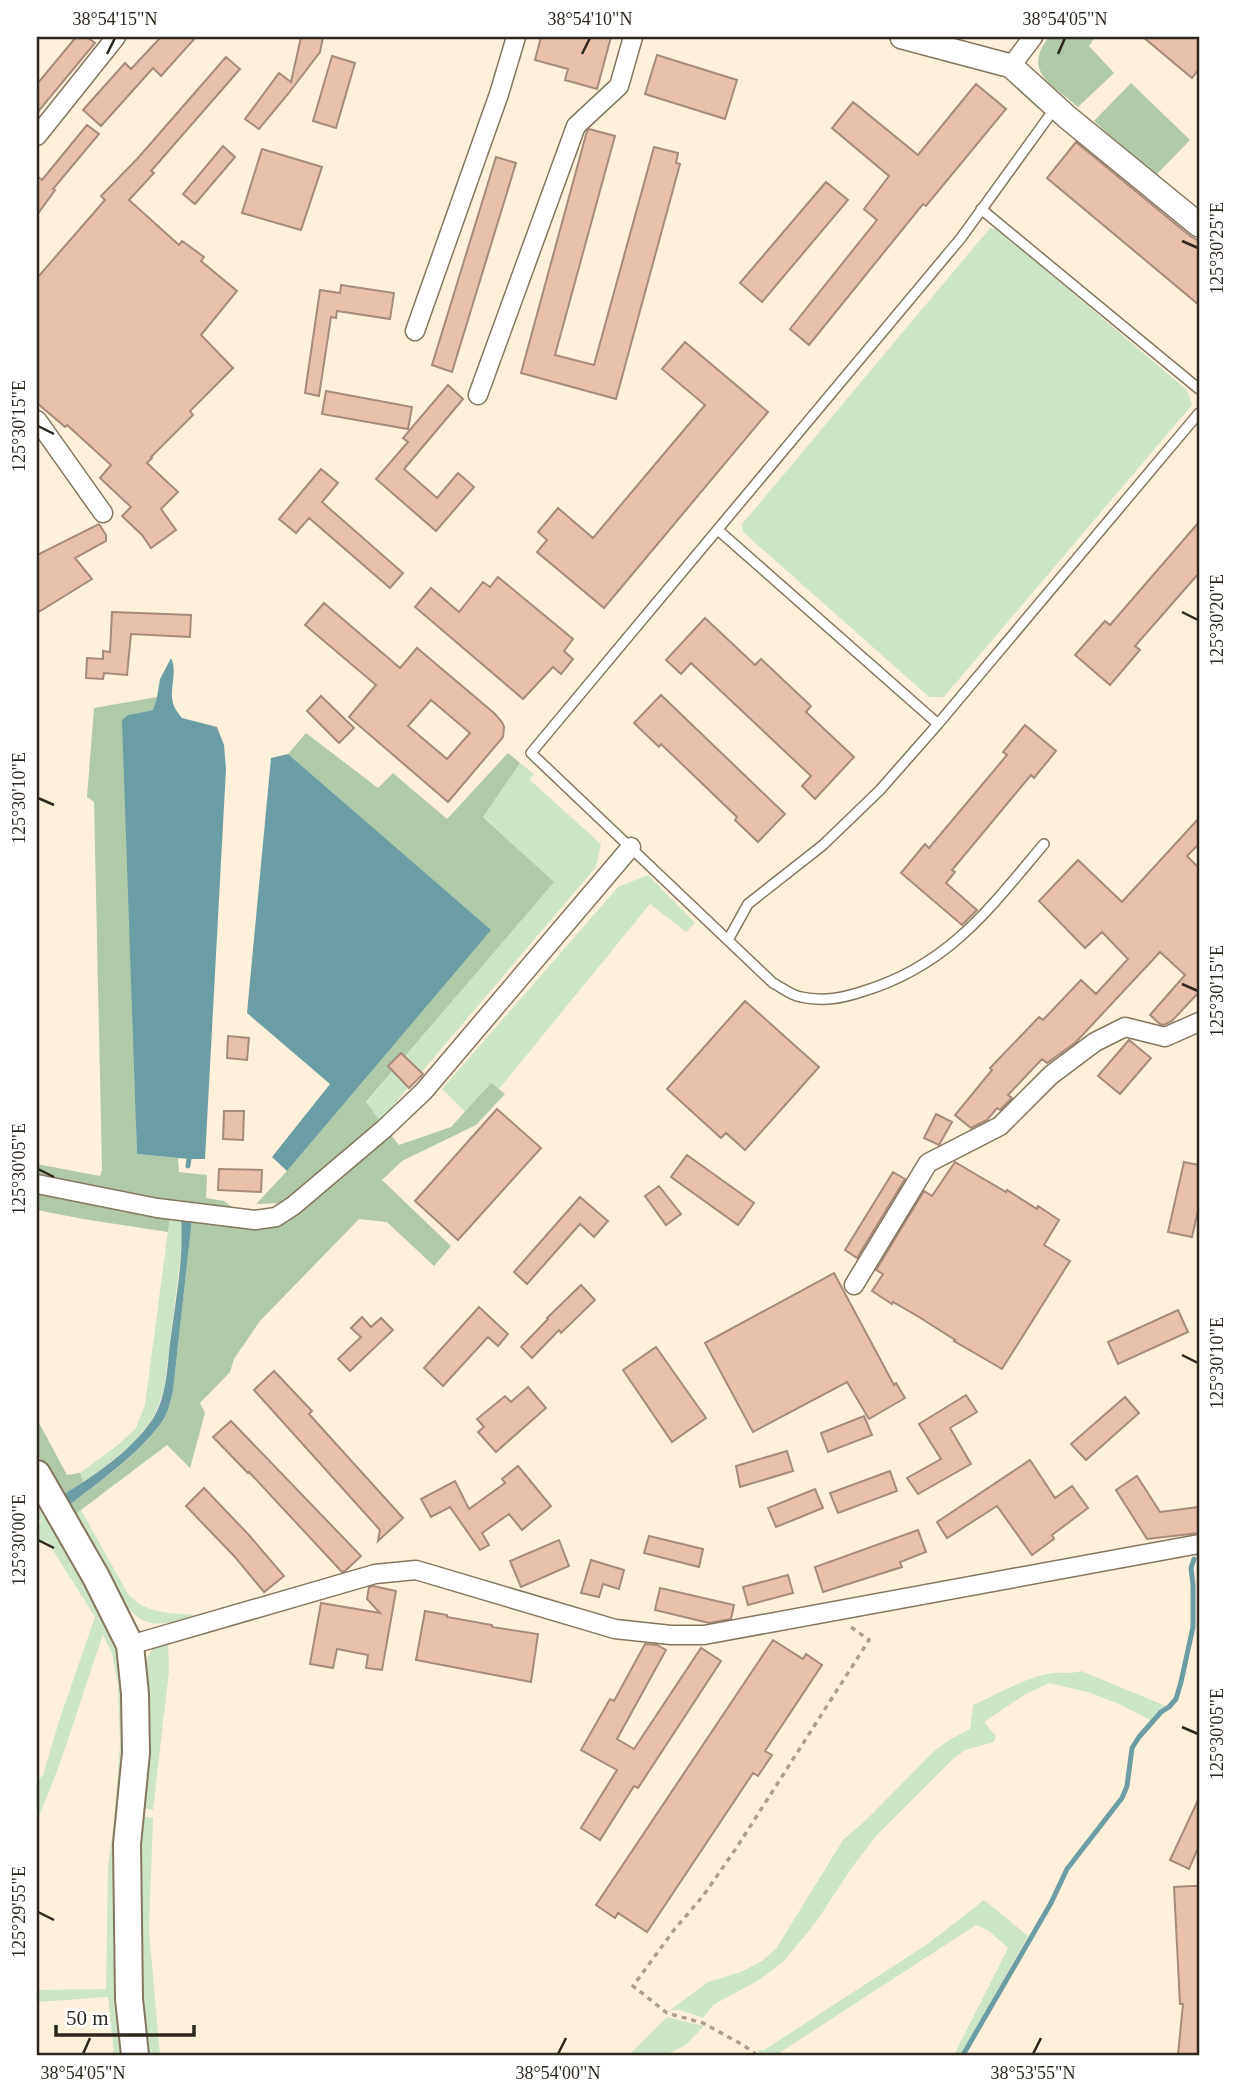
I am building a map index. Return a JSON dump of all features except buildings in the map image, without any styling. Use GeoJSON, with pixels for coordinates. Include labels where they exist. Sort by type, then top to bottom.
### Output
{"type":"FeatureCollection","features":[{"type":"Feature","properties":{"kind":"main road"},"geometry":{"type":"LineString","coordinates":[[37,1474],[96,1577],[130,1645],[135,1694],[135,1753],[127,1844],[129,1986],[135,2055]]}},
{"type":"Feature","properties":{"kind":"street"},"geometry":{"type":"LineString","coordinates":[[37,136],[116,37]]}},
{"type":"Feature","properties":{"kind":"street"},"geometry":{"type":"LineString","coordinates":[[415,331],[499,94],[516,37]]}},
{"type":"Feature","properties":{"kind":"street"},"geometry":{"type":"LineString","coordinates":[[478,395],[576,127],[618,86],[633,37]]}},
{"type":"Feature","properties":{"kind":"street"},"geometry":{"type":"LineString","coordinates":[[902,37],[1011,66],[1056,107],[1199,225]]}},
{"type":"Feature","properties":{"kind":"street"},"geometry":{"type":"LineString","coordinates":[[1011,66],[1033,37]]}},
{"type":"Feature","properties":{"kind":"street"},"geometry":{"type":"LineString","coordinates":[[37,420],[103,513]]}},
{"type":"Feature","properties":{"kind":"street"},"geometry":{"type":"LineString","coordinates":[[37,1184],[157,1208],[255,1220],[276,1217],[293,1206],[374,1138],[424,1091],[631,848]]}},
{"type":"Feature","properties":{"kind":"street"},"geometry":{"type":"LineString","coordinates":[[853,1285],[928,1163],[1000,1126],[1051,1074],[1095,1042],[1125,1027],[1165,1037],[1199,1022]]}},
{"type":"Feature","properties":{"kind":"street"},"geometry":{"type":"LineString","coordinates":[[130,1645],[375,1574],[416,1570],[615,1629],[704,1636],[1199,1544]]}},
{"type":"Feature","properties":{"kind":"lane"},"geometry":{"type":"LineString","coordinates":[[1044,844],[984,914],[947,949],[918,968],[878,987],[837,1000],[799,997],[773,983],[531,753],[961,237],[1056,107]]}},
{"type":"Feature","properties":{"kind":"lane"},"geometry":{"type":"LineString","coordinates":[[981,209],[1199,389]]}},
{"type":"Feature","properties":{"kind":"lane"},"geometry":{"type":"LineString","coordinates":[[728,940],[748,904],[823,845],[880,790],[1199,413]]}},
{"type":"Feature","properties":{"kind":"lane"},"geometry":{"type":"LineString","coordinates":[[718,530],[938,724]]}},
{"type":"Feature","properties":{"kind":"path"},"geometry":{"type":"LineString","coordinates":[[757,2055],[703,2023],[667,2014],[633,1986],[703,1896],[737,1847],[869,1640],[831,1612]]}},
{"type":"Feature","properties":{"kind":"green space"},"geometry":{"type":"Polygon","coordinates":[[[1049,37],[1095,37],[1089,46],[1114,73],[1078,107],[1050,84],[1039,69],[1041,49],[1049,37]]]}},
{"type":"Feature","properties":{"kind":"green space"},"geometry":{"type":"Polygon","coordinates":[[[1131,83],[1190,140],[1155,176],[1094,121],[1131,83]]]}},
{"type":"Feature","properties":{"kind":"green space"},"geometry":{"type":"Polygon","coordinates":[[[990,228],[997,229],[1187,390],[1192,405],[944,697],[929,697],[743,532],[742,524],[990,228]]]}},
{"type":"Feature","properties":{"kind":"green space"},"geometry":{"type":"Polygon","coordinates":[[[157,697],[153,710],[128,715],[137,1154],[178,1158],[179,1172],[207,1175],[206,1198],[224,1201],[244,1216],[37,1178],[37,1164],[100,1176],[102,1170],[94,802],[87,797],[94,708],[157,697]]]}},
{"type":"Feature","properties":{"kind":"green space"},"geometry":{"type":"Polygon","coordinates":[[[306,733],[378,788],[393,773],[447,819],[508,753],[520,763],[483,817],[554,882],[366,1102],[380,1121],[304,1188],[281,1203],[256,1204],[287,1171],[490,930],[288,754],[306,733]]]}},
{"type":"Feature","properties":{"kind":"green space"},"geometry":{"type":"Polygon","coordinates":[[[520,763],[534,774],[530,780],[601,844],[596,867],[380,1121],[366,1103],[553,882],[483,816],[520,763]]]}},
{"type":"Feature","properties":{"kind":"green space"},"geometry":{"type":"Polygon","coordinates":[[[648,875],[695,923],[686,932],[650,904],[499,1089],[490,1084],[465,1112],[442,1089],[618,887],[648,875]]]}},
{"type":"Feature","properties":{"kind":"green space"},"geometry":{"type":"Polygon","coordinates":[[[491,1083],[505,1094],[476,1125],[402,1161],[382,1180],[451,1246],[434,1266],[387,1222],[359,1219],[260,1321],[234,1359],[230,1372],[200,1403],[205,1413],[190,1468],[167,1445],[73,1516],[67,1507],[133,1454],[156,1430],[166,1414],[173,1391],[192,1219],[244,1229],[280,1224],[391,1135],[399,1145],[451,1127],[491,1083]]]}},
{"type":"Feature","properties":{"kind":"green space"},"geometry":{"type":"Polygon","coordinates":[[[37,1191],[170,1215],[168,1232],[37,1210],[37,1191]]]}},
{"type":"Feature","properties":{"kind":"green space"},"geometry":{"type":"Polygon","coordinates":[[[170,1215],[181,1217],[183,1237],[164,1390],[152,1419],[134,1442],[83,1482],[80,1473],[136,1428],[145,1405],[170,1215]]]}},
{"type":"Feature","properties":{"kind":"green space"},"geometry":{"type":"Polygon","coordinates":[[[37,1419],[67,1475],[80,1473],[83,1482],[61,1496],[37,1453],[37,1419]]]}},
{"type":"Feature","properties":{"kind":"green space"},"geometry":{"type":"Polygon","coordinates":[[[37,1492],[109,1623],[124,1662],[125,2055],[114,2055],[108,1997],[37,2002],[37,1990],[106,1989],[108,1866],[120,1744],[118,1685],[112,1653],[103,1635],[64,1751],[37,1820],[37,1781],[43,1775],[95,1617],[47,1541],[37,1543],[37,1527],[41,1522],[37,1514],[37,1492]]]}},
{"type":"Feature","properties":{"kind":"green space"},"geometry":{"type":"Polygon","coordinates":[[[81,1510],[128,1594],[135,1601],[150,1609],[197,1615],[161,1624],[145,1621],[129,1609],[73,1516],[81,1510]]]}},
{"type":"Feature","properties":{"kind":"green space"},"geometry":{"type":"Polygon","coordinates":[[[168,1642],[169,1671],[153,1810],[139,1807],[147,1659],[150,1652],[168,1642]]]}},
{"type":"Feature","properties":{"kind":"green space"},"geometry":{"type":"Polygon","coordinates":[[[1081,1671],[1166,1706],[1152,1721],[1091,1693],[1049,1683],[1024,1695],[984,1722],[996,1736],[994,1742],[965,1750],[953,1759],[877,1835],[816,1922],[783,1962],[759,1980],[713,2005],[703,2018],[680,2010],[670,2010],[708,1982],[741,1972],[762,1961],[776,1949],[843,1840],[933,1752],[970,1729],[973,1705],[1038,1676],[1081,1671]]]}},
{"type":"Feature","properties":{"kind":"green space"},"geometry":{"type":"Polygon","coordinates":[[[140,1816],[153,1818],[149,1931],[160,2055],[145,2055],[140,1971],[140,1816]]]}},
{"type":"Feature","properties":{"kind":"green space"},"geometry":{"type":"Polygon","coordinates":[[[984,1900],[1028,1936],[961,2055],[954,2055],[1008,1948],[989,1931],[976,1925],[776,2055],[762,2055],[757,2050],[764,2050],[929,1943],[984,1900]]]}},
{"type":"Feature","properties":{"kind":"green space"},"geometry":{"type":"Polygon","coordinates":[[[667,2017],[704,2026],[686,2045],[665,2055],[629,2055],[667,2017]]]}},
{"type":"Feature","properties":{"kind":"water"},"geometry":{"type":"Polygon","coordinates":[[[171,658],[174,669],[174,707],[182,718],[217,727],[224,745],[226,769],[205,1159],[137,1154],[122,720],[128,715],[153,710],[160,679],[171,658]]]}},
{"type":"Feature","properties":{"kind":"water"},"geometry":{"type":"Polygon","coordinates":[[[288,754],[491,930],[287,1171],[272,1157],[330,1084],[247,1013],[271,758],[288,754]]]}},
{"type":"Feature","properties":{"kind":"water"},"geometry":{"type":"Polygon","coordinates":[[[181,1217],[192,1219],[173,1391],[166,1414],[133,1454],[67,1507],[61,1496],[99,1471],[133,1443],[152,1420],[161,1401],[179,1277],[181,1217]]]}},
{"type":"Feature","properties":{"kind":"waterway"},"geometry":{"type":"LineString","coordinates":[[188,1166],[189,1159]]}},
{"type":"Feature","properties":{"kind":"waterway"},"geometry":{"type":"LineString","coordinates":[[963,2055],[1051,1903],[1067,1869],[1122,1798],[1127,1786],[1132,1748],[1161,1712],[1176,1699],[1193,1627],[1191,1568],[1194,1559]]}}]}
